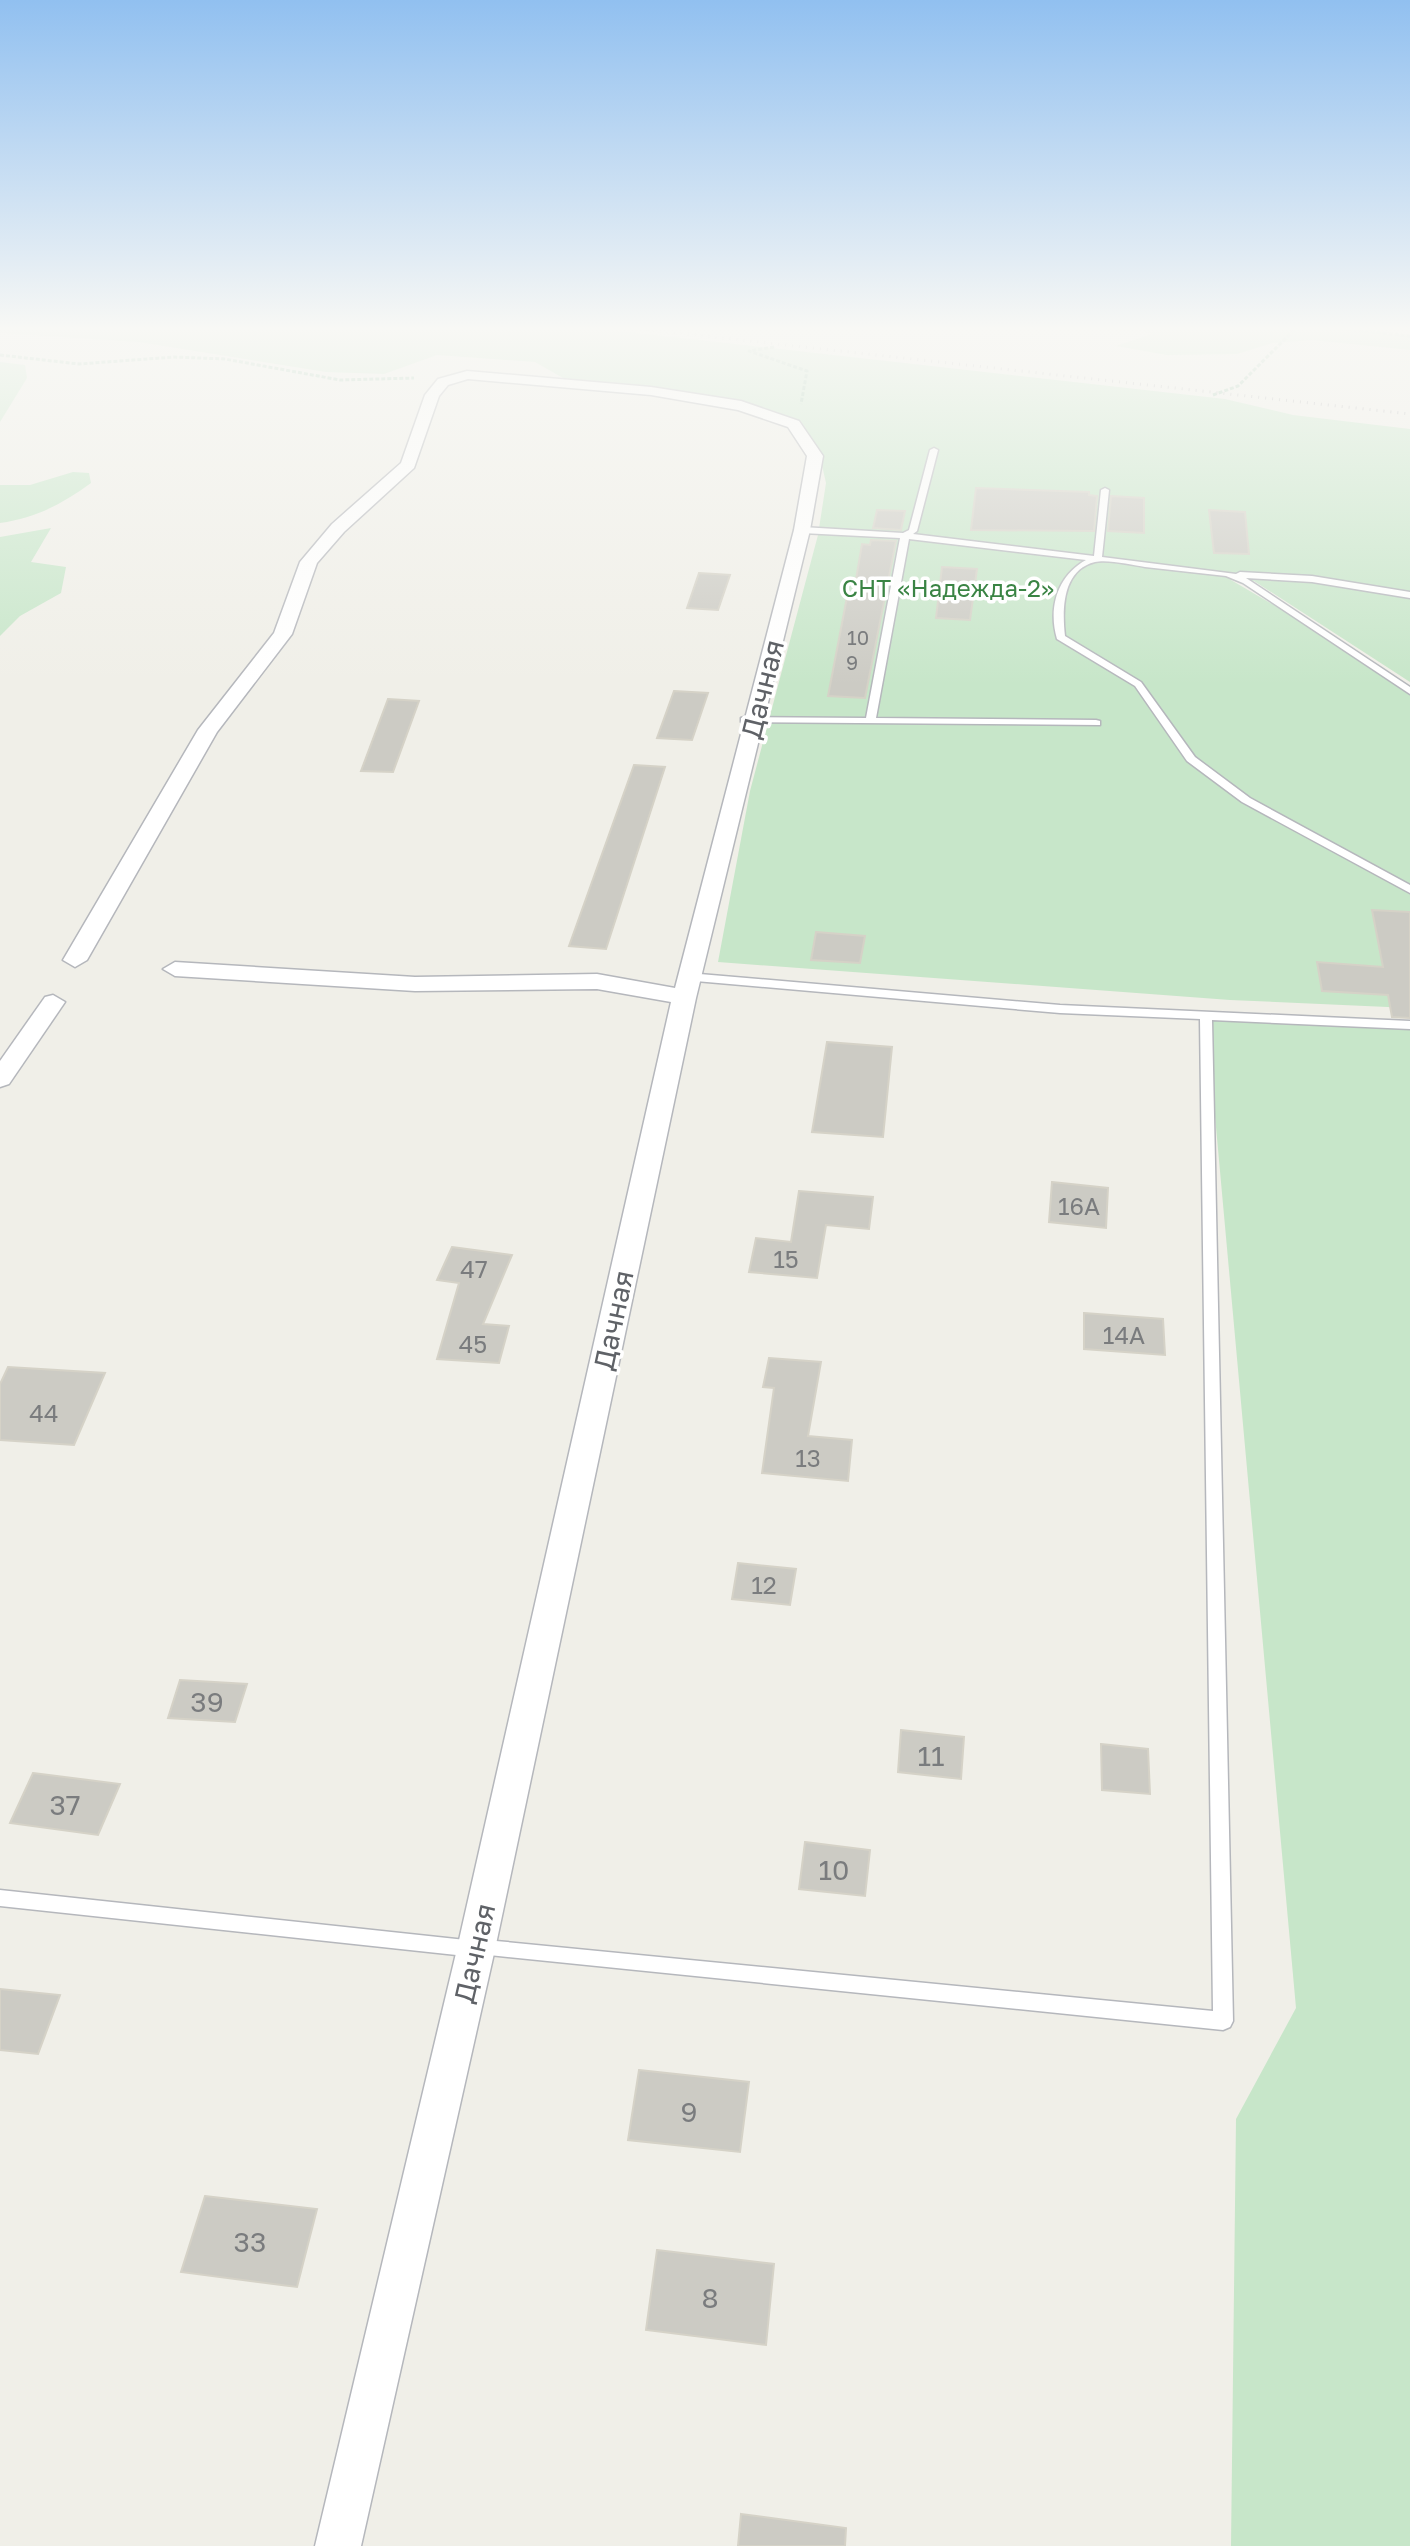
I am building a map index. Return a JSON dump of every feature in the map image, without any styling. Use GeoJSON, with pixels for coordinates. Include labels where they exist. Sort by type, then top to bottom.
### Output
{"type":"FeatureCollection","features":[{"type":"Feature","properties":{"kind":"street"},"geometry":{"type":"LineString","coordinates":[[75,960],[208,730],[283,634],[309,562],[338,528],[408,465],[414,447]]}},
{"type":"Feature","properties":{"kind":"street","name":"Дачная"},"geometry":{"type":"LineString","coordinates":[[338,2546],[486,1949],[686,988],[802,530],[815,456],[809,447]]}},
{"type":"Feature","properties":{"kind":"street"},"geometry":{"type":"LineString","coordinates":[[175,969],[447,984],[523,979],[686,988],[710,838],[802,530]]}},
{"type":"Feature","properties":{"kind":"street"},"geometry":{"type":"LineString","coordinates":[[0,1079],[53,1002]]}},
{"type":"Feature","properties":{"kind":"lane"},"geometry":{"type":"LineString","coordinates":[[871,719],[905,536],[913,531],[934,450]]}},
{"type":"Feature","properties":{"kind":"lane"},"geometry":{"type":"LineString","coordinates":[[1098,557],[1105,490]]}},
{"type":"Feature","properties":{"kind":"lane"},"geometry":{"type":"LineString","coordinates":[[802,530],[905,536],[1228,574],[1312,579],[1410,595]]}},
{"type":"Feature","properties":{"kind":"lane"},"geometry":{"type":"LineString","coordinates":[[1098,557],[1075,567],[1063,584],[1057,610],[1060,637],[1138,684],[1191,759],[1246,800],[1410,890]]}},
{"type":"Feature","properties":{"kind":"lane"},"geometry":{"type":"LineString","coordinates":[[1228,574],[1246,581],[1410,691]]}},
{"type":"Feature","properties":{"kind":"lane"},"geometry":{"type":"LineString","coordinates":[[744,720],[1096,723]]}},
{"type":"Feature","properties":{"kind":"lane"},"geometry":{"type":"LineString","coordinates":[[686,988],[1206,1017],[1410,1025]]}},
{"type":"Feature","properties":{"kind":"lane"},"geometry":{"type":"LineString","coordinates":[[0,1898],[1223,2021],[1206,1017]]}},
{"type":"Feature","properties":{"kind":"green space","name":"СНТ «Надежда-2»"},"geometry":{"type":"Polygon","coordinates":[[[1410,447],[1410,682],[1254,581],[1231,580],[1332,639],[1410,695],[1410,1008],[1230,1000],[718,962],[750,791],[818,535],[826,483],[818,448],[1410,447]]]}},
{"type":"Feature","properties":{"kind":"green space"},"geometry":{"type":"Polygon","coordinates":[[[73,472],[89,473],[91,483],[48,509],[0,523],[0,485],[30,485],[73,472]]]}},
{"type":"Feature","properties":{"kind":"green space"},"geometry":{"type":"Polygon","coordinates":[[[51,528],[31,562],[66,567],[61,593],[20,616],[0,636],[0,537],[51,528]]]}},
{"type":"Feature","properties":{"kind":"green space"},"geometry":{"type":"Polygon","coordinates":[[[1206,1017],[1410,1025],[1410,2546],[1231,2546],[1236,2119],[1296,2008],[1206,1017]]]}},
{"type":"Feature","properties":{"kind":"building"},"geometry":{"type":"Polygon","coordinates":[[[976,488],[1089,492],[1089,495],[1097,496],[1094,531],[971,530],[976,488]]]}},
{"type":"Feature","properties":{"kind":"building"},"geometry":{"type":"Polygon","coordinates":[[[1111,496],[1144,498],[1144,533],[1108,531],[1111,496]]]}},
{"type":"Feature","properties":{"kind":"building"},"geometry":{"type":"Polygon","coordinates":[[[877,510],[905,511],[901,530],[873,528],[877,510]]]}},
{"type":"Feature","properties":{"kind":"building"},"geometry":{"type":"Polygon","coordinates":[[[1209,510],[1245,512],[1249,554],[1214,553],[1209,510]]]}},
{"type":"Feature","properties":{"kind":"building"},"geometry":{"type":"Polygon","coordinates":[[[871,540],[896,541],[865,698],[828,696],[847,597],[853,597],[862,544],[870,545],[871,540]]]}},
{"type":"Feature","properties":{"kind":"building"},"geometry":{"type":"Polygon","coordinates":[[[942,567],[977,569],[970,620],[936,618],[942,567]]]}},
{"type":"Feature","properties":{"kind":"building"},"geometry":{"type":"Polygon","coordinates":[[[699,573],[730,575],[718,610],[687,608],[699,573]]]}},
{"type":"Feature","properties":{"kind":"building"},"geometry":{"type":"Polygon","coordinates":[[[674,691],[708,693],[692,740],[657,738],[674,691]]]}},
{"type":"Feature","properties":{"kind":"building"},"geometry":{"type":"Polygon","coordinates":[[[388,699],[419,701],[393,772],[361,771],[388,699]]]}},
{"type":"Feature","properties":{"kind":"building"},"geometry":{"type":"Polygon","coordinates":[[[634,765],[665,767],[606,949],[569,946],[634,765]]]}},
{"type":"Feature","properties":{"kind":"building"},"geometry":{"type":"Polygon","coordinates":[[[1372,910],[1410,912],[1410,1018],[1392,1017],[1388,995],[1322,991],[1317,962],[1383,967],[1372,910]]]}},
{"type":"Feature","properties":{"kind":"building"},"geometry":{"type":"Polygon","coordinates":[[[816,932],[865,936],[860,963],[811,960],[816,932]]]}},
{"type":"Feature","properties":{"kind":"building"},"geometry":{"type":"Polygon","coordinates":[[[827,1042],[892,1047],[883,1137],[812,1132],[827,1042]]]}},
{"type":"Feature","properties":{"kind":"building"},"geometry":{"type":"Polygon","coordinates":[[[1052,1182],[1108,1188],[1106,1228],[1049,1222],[1052,1182]]]}},
{"type":"Feature","properties":{"kind":"building"},"geometry":{"type":"Polygon","coordinates":[[[799,1191],[873,1197],[869,1229],[826,1225],[817,1278],[749,1272],[756,1238],[791,1242],[799,1191]]]}},
{"type":"Feature","properties":{"kind":"building"},"geometry":{"type":"Polygon","coordinates":[[[452,1247],[512,1255],[483,1324],[509,1326],[499,1363],[437,1359],[459,1283],[437,1280],[452,1247]]]}},
{"type":"Feature","properties":{"kind":"building"},"geometry":{"type":"Polygon","coordinates":[[[1084,1313],[1163,1319],[1165,1355],[1084,1349],[1084,1313]]]}},
{"type":"Feature","properties":{"kind":"building"},"geometry":{"type":"Polygon","coordinates":[[[769,1358],[821,1362],[808,1436],[852,1440],[848,1481],[762,1473],[774,1388],[763,1387],[769,1358]]]}},
{"type":"Feature","properties":{"kind":"building"},"geometry":{"type":"Polygon","coordinates":[[[8,1367],[105,1373],[74,1445],[0,1440],[0,1384],[8,1367]]]}},
{"type":"Feature","properties":{"kind":"building"},"geometry":{"type":"Polygon","coordinates":[[[738,1563],[796,1569],[790,1605],[732,1599],[738,1563]]]}},
{"type":"Feature","properties":{"kind":"building"},"geometry":{"type":"Polygon","coordinates":[[[180,1680],[247,1684],[235,1722],[168,1718],[180,1680]]]}},
{"type":"Feature","properties":{"kind":"building"},"geometry":{"type":"Polygon","coordinates":[[[901,1730],[964,1737],[961,1779],[898,1772],[901,1730]]]}},
{"type":"Feature","properties":{"kind":"building"},"geometry":{"type":"Polygon","coordinates":[[[1101,1744],[1148,1749],[1150,1794],[1102,1790],[1101,1744]]]}},
{"type":"Feature","properties":{"kind":"building"},"geometry":{"type":"Polygon","coordinates":[[[33,1773],[120,1784],[98,1835],[10,1823],[33,1773]]]}},
{"type":"Feature","properties":{"kind":"building"},"geometry":{"type":"Polygon","coordinates":[[[805,1842],[870,1850],[865,1896],[799,1889],[805,1842]]]}},
{"type":"Feature","properties":{"kind":"building"},"geometry":{"type":"Polygon","coordinates":[[[0,1989],[60,1995],[38,2054],[0,2050],[0,1989]]]}},
{"type":"Feature","properties":{"kind":"building"},"geometry":{"type":"Polygon","coordinates":[[[639,2070],[749,2082],[740,2152],[628,2140],[639,2070]]]}},
{"type":"Feature","properties":{"kind":"building"},"geometry":{"type":"Polygon","coordinates":[[[205,2196],[317,2209],[297,2287],[181,2272],[205,2196]]]}},
{"type":"Feature","properties":{"kind":"building"},"geometry":{"type":"Polygon","coordinates":[[[657,2250],[774,2264],[766,2345],[646,2330],[657,2250]]]}},
{"type":"Feature","properties":{"kind":"building"},"geometry":{"type":"Polygon","coordinates":[[[741,2514],[846,2528],[845,2546],[738,2546],[741,2514]]]}}]}
